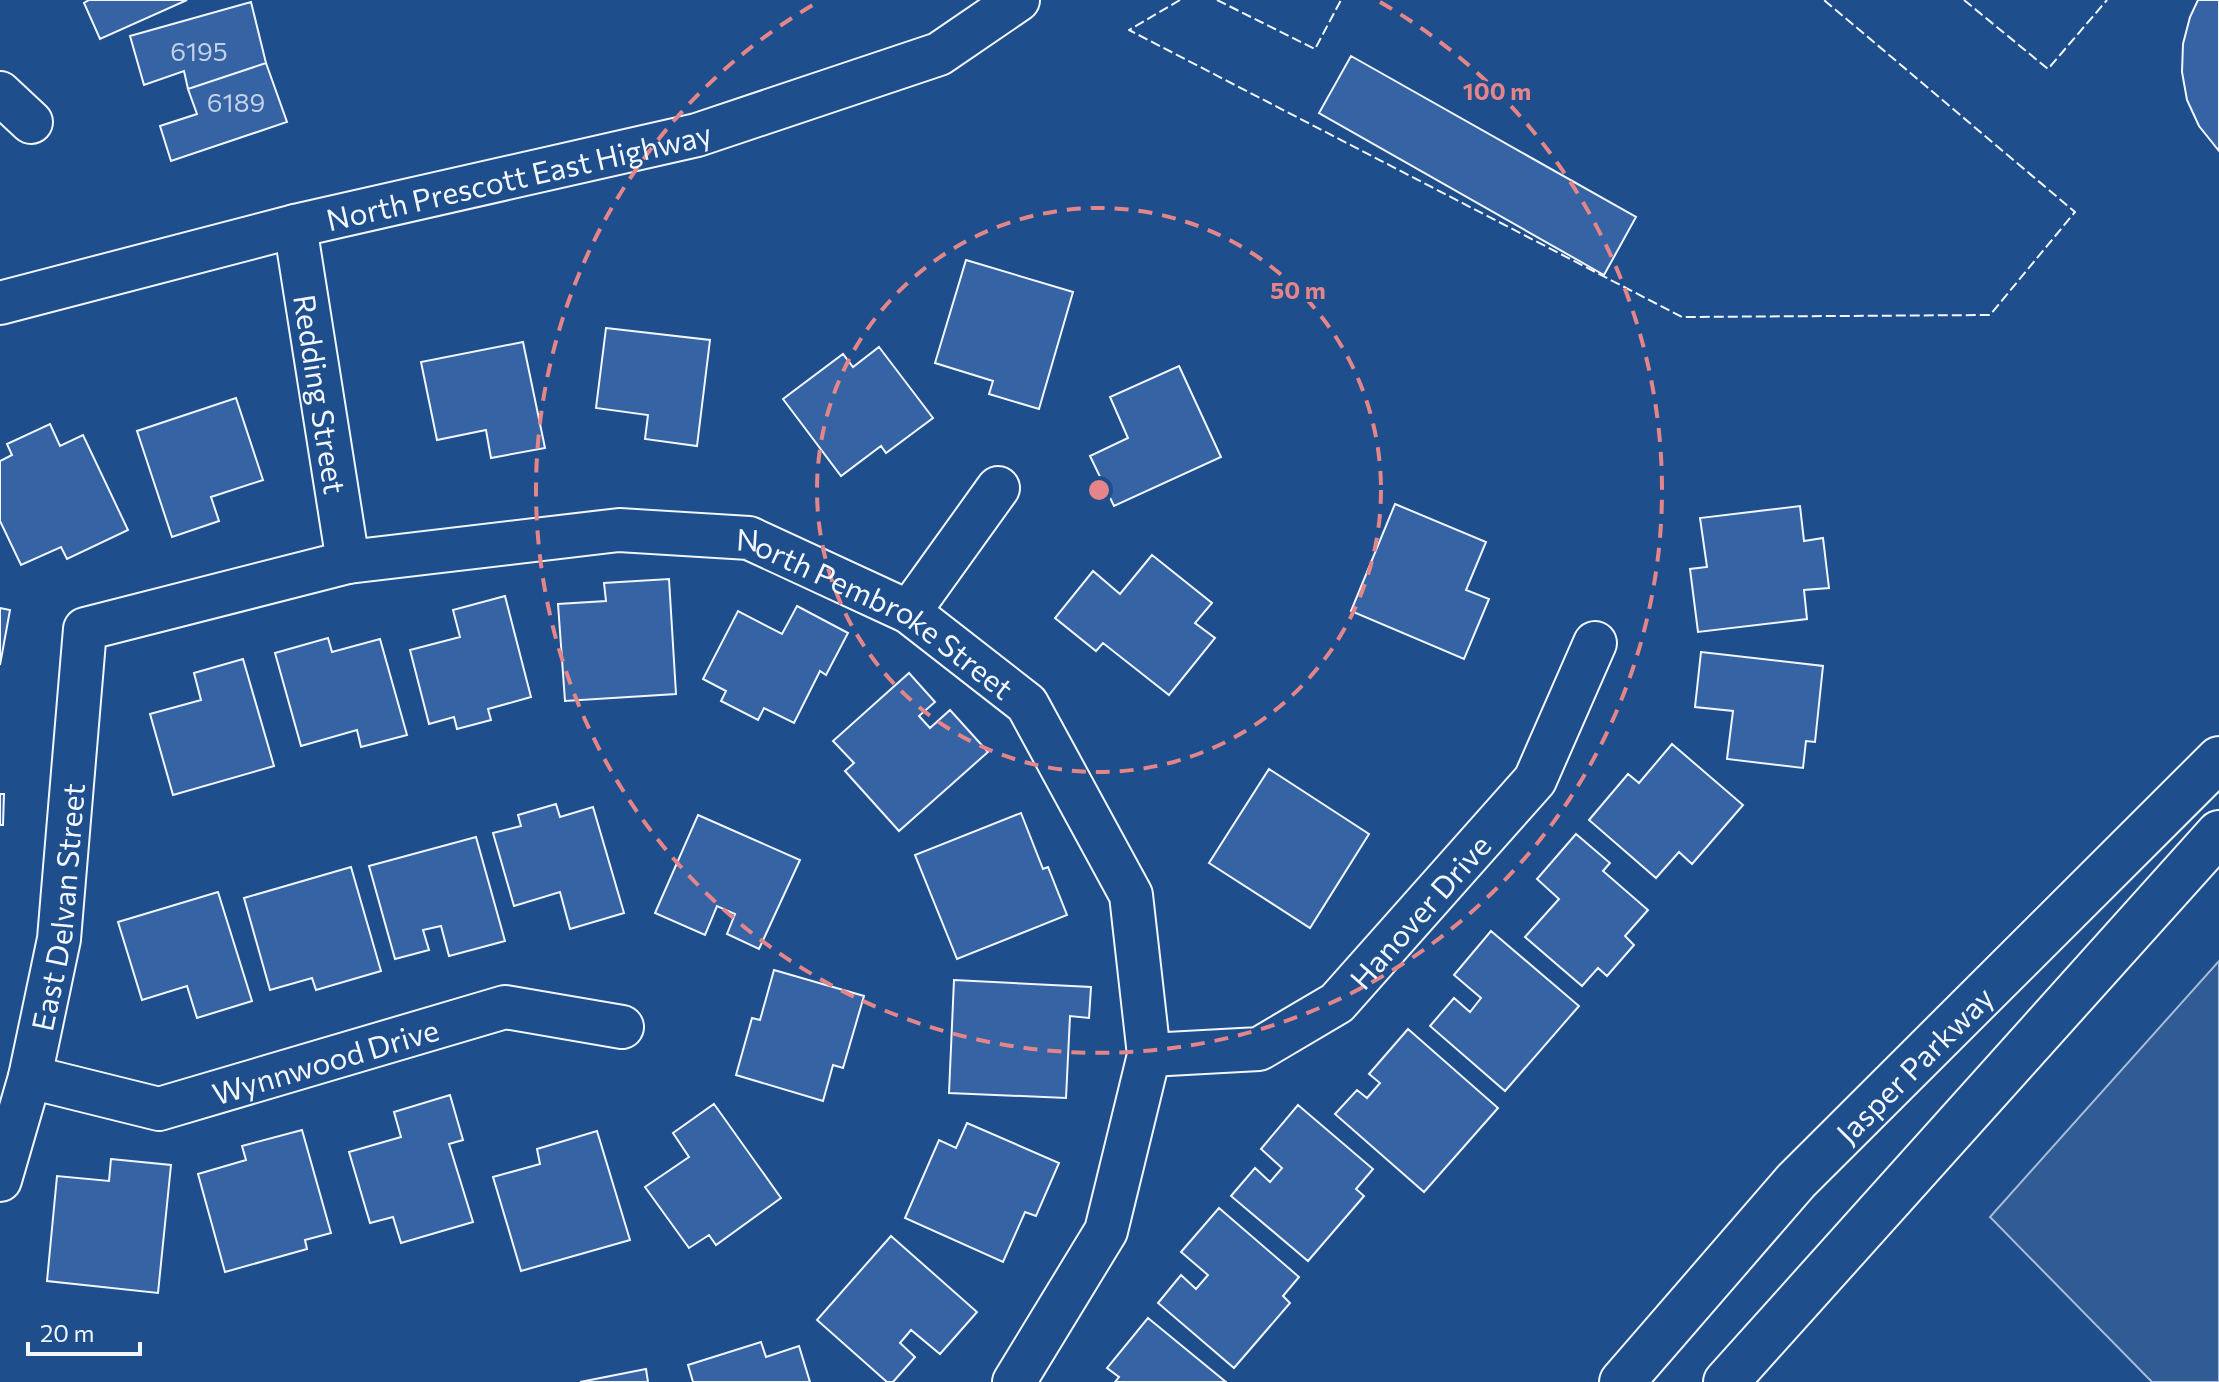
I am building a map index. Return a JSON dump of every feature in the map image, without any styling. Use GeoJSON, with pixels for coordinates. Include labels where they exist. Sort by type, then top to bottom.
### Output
{"type":"FeatureCollection","features":[{"type":"Feature","properties":{"kind":"main road","name":"Jasper Parkway"},"geometry":{"type":"LineString","coordinates":[[1622,1382],[1796,1181],[2219,759]]}},
{"type":"Feature","properties":{"kind":"main road"},"geometry":{"type":"LineString","coordinates":[[1726,1382],[2219,833]]}},
{"type":"Feature","properties":{"kind":"street","name":"North Prescott East Highway"},"geometry":{"type":"LineString","coordinates":[[0,303],[295,226],[697,135],[939,54],[1018,0]]}},
{"type":"Feature","properties":{"kind":"street"},"geometry":{"type":"LineString","coordinates":[[0,93],[31,122]]}},
{"type":"Feature","properties":{"kind":"street","name":"Redding Street"},"geometry":{"type":"LineString","coordinates":[[295,226],[348,562]]}},
{"type":"Feature","properties":{"kind":"street"},"geometry":{"type":"LineString","coordinates":[[909,612],[998,488]]}},
{"type":"Feature","properties":{"kind":"street","name":"North Pembroke Street"},"geometry":{"type":"LineString","coordinates":[[85,629],[348,562],[619,530],[749,538],[909,612],[1027,704],[1131,895],[1149,1055],[1106,1231],[1014,1382]]}},
{"type":"Feature","properties":{"kind":"street","name":"East Delvan Street"},"geometry":{"type":"LineString","coordinates":[[0,1180],[30,1077],[59,939],[85,629]]}},
{"type":"Feature","properties":{"kind":"street","name":"Hanover Drive"},"geometry":{"type":"LineString","coordinates":[[1149,1055],[1259,1049],[1337,1003],[1535,780],[1595,643]]}},
{"type":"Feature","properties":{"kind":"street","name":"Wynnwood Drive"},"geometry":{"type":"LineString","coordinates":[[30,1077],[159,1109],[505,1007],[622,1027]]}},
{"type":"Feature","properties":{"kind":"shaded area"},"geometry":{"type":"Polygon","coordinates":[[[2219,961],[2219,1382],[2152,1382],[1990,1217],[2219,961]]]}},
{"type":"Feature","properties":{"kind":"building"},"geometry":{"type":"Polygon","coordinates":[[[89,0],[187,0],[100,39],[84,3],[89,0]]]}},
{"type":"Feature","properties":{"kind":"building"},"geometry":{"type":"Polygon","coordinates":[[[2198,0],[2219,0],[2219,151],[2199,126],[2187,100],[2182,72],[2183,44],[2198,0]]]}},
{"type":"Feature","properties":{"kind":"building"},"geometry":{"type":"Polygon","coordinates":[[[251,2],[266,63],[188,89],[184,71],[144,85],[130,36],[251,2]]]}},
{"type":"Feature","properties":{"kind":"building"},"geometry":{"type":"Polygon","coordinates":[[[1351,56],[1636,217],[1604,275],[1319,113],[1351,56]]]}},
{"type":"Feature","properties":{"kind":"building"},"geometry":{"type":"Polygon","coordinates":[[[266,63],[287,122],[171,161],[160,126],[197,114],[188,89],[266,63]]]}},
{"type":"Feature","properties":{"kind":"building"},"geometry":{"type":"Polygon","coordinates":[[[966,260],[1073,292],[1039,409],[989,394],[993,381],[935,363],[966,260]]]}},
{"type":"Feature","properties":{"kind":"building"},"geometry":{"type":"Polygon","coordinates":[[[606,328],[710,340],[697,446],[645,439],[648,415],[596,408],[606,328]]]}},
{"type":"Feature","properties":{"kind":"building"},"geometry":{"type":"Polygon","coordinates":[[[523,342],[545,448],[491,458],[486,430],[437,440],[421,362],[523,342]]]}},
{"type":"Feature","properties":{"kind":"building"},"geometry":{"type":"Polygon","coordinates":[[[879,347],[933,418],[886,453],[881,446],[841,476],[783,399],[843,354],[853,367],[879,347]]]}},
{"type":"Feature","properties":{"kind":"building"},"geometry":{"type":"Polygon","coordinates":[[[1179,366],[1221,457],[1114,506],[1090,456],[1128,438],[1110,397],[1179,366]]]}},
{"type":"Feature","properties":{"kind":"building"},"geometry":{"type":"Polygon","coordinates":[[[236,398],[263,480],[211,497],[219,521],[172,537],[137,431],[236,398]]]}},
{"type":"Feature","properties":{"kind":"building"},"geometry":{"type":"Polygon","coordinates":[[[50,424],[60,446],[83,435],[128,530],[67,559],[61,547],[21,565],[0,521],[0,461],[12,455],[7,444],[50,424]]]}},
{"type":"Feature","properties":{"kind":"building"},"geometry":{"type":"Polygon","coordinates":[[[1395,504],[1486,542],[1466,590],[1489,599],[1464,659],[1351,611],[1395,504]]]}},
{"type":"Feature","properties":{"kind":"building"},"geometry":{"type":"Polygon","coordinates":[[[1800,506],[1804,541],[1823,538],[1829,588],[1804,590],[1807,619],[1698,632],[1690,569],[1707,567],[1700,518],[1800,506]]]}},
{"type":"Feature","properties":{"kind":"building"},"geometry":{"type":"Polygon","coordinates":[[[1152,555],[1212,603],[1195,623],[1215,638],[1169,695],[1103,643],[1096,651],[1055,618],[1093,571],[1120,594],[1152,555]]]}},
{"type":"Feature","properties":{"kind":"building"},"geometry":{"type":"Polygon","coordinates":[[[669,579],[676,694],[565,701],[558,604],[606,601],[604,583],[669,579]]]}},
{"type":"Feature","properties":{"kind":"building"},"geometry":{"type":"Polygon","coordinates":[[[505,596],[531,697],[488,709],[491,720],[457,729],[454,717],[429,724],[410,650],[460,637],[453,610],[505,596]]]}},
{"type":"Feature","properties":{"kind":"building"},"geometry":{"type":"Polygon","coordinates":[[[797,606],[848,633],[826,675],[820,671],[794,723],[764,708],[758,720],[721,701],[726,691],[703,679],[738,611],[782,634],[797,606]]]}},
{"type":"Feature","properties":{"kind":"building"},"geometry":{"type":"Polygon","coordinates":[[[0,608],[10,610],[0,665],[0,608]]]}},
{"type":"Feature","properties":{"kind":"building"},"geometry":{"type":"Polygon","coordinates":[[[328,638],[332,652],[380,639],[407,735],[361,747],[357,730],[301,746],[275,653],[328,638]]]}},
{"type":"Feature","properties":{"kind":"building"},"geometry":{"type":"Polygon","coordinates":[[[1701,652],[1823,666],[1815,742],[1806,741],[1803,768],[1727,759],[1733,711],[1695,707],[1701,652]]]}},
{"type":"Feature","properties":{"kind":"building"},"geometry":{"type":"Polygon","coordinates":[[[243,659],[274,766],[173,795],[150,714],[201,700],[194,673],[243,659]]]}},
{"type":"Feature","properties":{"kind":"building"},"geometry":{"type":"Polygon","coordinates":[[[909,673],[935,702],[919,716],[930,728],[950,710],[988,752],[899,831],[845,771],[854,763],[833,741],[909,673]]]}},
{"type":"Feature","properties":{"kind":"building"},"geometry":{"type":"Polygon","coordinates":[[[1672,744],[1743,805],[1692,864],[1679,852],[1656,878],[1589,820],[1628,774],[1639,783],[1672,744]]]}},
{"type":"Feature","properties":{"kind":"building"},"geometry":{"type":"Polygon","coordinates":[[[1269,769],[1369,834],[1310,928],[1209,863],[1269,769]]]}},
{"type":"Feature","properties":{"kind":"building"},"geometry":{"type":"Polygon","coordinates":[[[0,794],[4,794],[3,825],[0,825],[0,794]]]}},
{"type":"Feature","properties":{"kind":"building"},"geometry":{"type":"Polygon","coordinates":[[[556,804],[560,817],[593,807],[624,913],[570,929],[560,892],[514,906],[493,833],[521,826],[518,815],[556,804]]]}},
{"type":"Feature","properties":{"kind":"building"},"geometry":{"type":"Polygon","coordinates":[[[1021,813],[1043,869],[1048,867],[1067,915],[957,959],[915,855],[1021,813]]]}},
{"type":"Feature","properties":{"kind":"building"},"geometry":{"type":"Polygon","coordinates":[[[698,815],[800,860],[759,949],[727,934],[735,914],[717,906],[705,935],[655,913],[698,815]]]}},
{"type":"Feature","properties":{"kind":"building"},"geometry":{"type":"Polygon","coordinates":[[[1576,834],[1610,863],[1603,871],[1648,910],[1625,936],[1634,945],[1607,976],[1598,968],[1582,986],[1525,937],[1559,899],[1537,879],[1576,834]]]}},
{"type":"Feature","properties":{"kind":"building"},"geometry":{"type":"Polygon","coordinates":[[[476,837],[505,941],[449,956],[441,926],[423,930],[429,950],[395,959],[369,866],[476,837]]]}},
{"type":"Feature","properties":{"kind":"building"},"geometry":{"type":"Polygon","coordinates":[[[351,867],[381,971],[316,990],[312,978],[270,990],[244,898],[351,867]]]}},
{"type":"Feature","properties":{"kind":"building"},"geometry":{"type":"Polygon","coordinates":[[[218,892],[252,1001],[197,1018],[187,986],[142,1000],[118,922],[218,892]]]}},
{"type":"Feature","properties":{"kind":"building"},"geometry":{"type":"Polygon","coordinates":[[[1491,931],[1579,1006],[1505,1091],[1430,1026],[1454,998],[1470,1012],[1481,998],[1454,975],[1491,931]]]}},
{"type":"Feature","properties":{"kind":"building"},"geometry":{"type":"Polygon","coordinates":[[[774,970],[864,996],[843,1068],[833,1065],[823,1101],[736,1075],[752,1018],[760,1020],[774,970]]]}},
{"type":"Feature","properties":{"kind":"building"},"geometry":{"type":"Polygon","coordinates":[[[954,980],[1091,987],[1089,1018],[1070,1016],[1066,1098],[949,1093],[954,980]]]}},
{"type":"Feature","properties":{"kind":"building"},"geometry":{"type":"Polygon","coordinates":[[[1408,1029],[1498,1108],[1424,1192],[1335,1114],[1357,1090],[1367,1098],[1380,1083],[1369,1074],[1408,1029]]]}},
{"type":"Feature","properties":{"kind":"building"},"geometry":{"type":"Polygon","coordinates":[[[450,1095],[463,1140],[449,1144],[473,1222],[401,1243],[393,1217],[370,1223],[349,1152],[401,1137],[394,1112],[450,1095]]]}},
{"type":"Feature","properties":{"kind":"building"},"geometry":{"type":"Polygon","coordinates":[[[714,1104],[781,1198],[716,1245],[709,1235],[689,1248],[645,1187],[689,1157],[673,1133],[714,1104]]]}},
{"type":"Feature","properties":{"kind":"building"},"geometry":{"type":"Polygon","coordinates":[[[1298,1105],[1373,1169],[1356,1189],[1364,1196],[1308,1261],[1231,1196],[1255,1168],[1270,1182],[1282,1168],[1261,1149],[1298,1105]]]}},
{"type":"Feature","properties":{"kind":"building"},"geometry":{"type":"Polygon","coordinates":[[[967,1123],[1059,1163],[1036,1216],[1025,1212],[1003,1262],[905,1218],[939,1140],[956,1148],[967,1123]]]}},
{"type":"Feature","properties":{"kind":"building"},"geometry":{"type":"Polygon","coordinates":[[[302,1130],[331,1233],[305,1240],[307,1249],[225,1272],[198,1174],[246,1160],[242,1146],[302,1130]]]}},
{"type":"Feature","properties":{"kind":"building"},"geometry":{"type":"Polygon","coordinates":[[[597,1131],[630,1240],[521,1271],[493,1177],[540,1164],[537,1149],[597,1131]]]}},
{"type":"Feature","properties":{"kind":"building"},"geometry":{"type":"Polygon","coordinates":[[[111,1159],[171,1165],[158,1293],[47,1281],[57,1176],[109,1181],[111,1159]]]}},
{"type":"Feature","properties":{"kind":"building"},"geometry":{"type":"Polygon","coordinates":[[[1219,1208],[1299,1277],[1283,1296],[1290,1303],[1234,1368],[1158,1303],[1181,1275],[1196,1289],[1208,1275],[1181,1252],[1219,1208]]]}},
{"type":"Feature","properties":{"kind":"building"},"geometry":{"type":"Polygon","coordinates":[[[891,1236],[977,1312],[940,1354],[911,1330],[900,1343],[915,1357],[893,1382],[887,1382],[817,1320],[891,1236]]]}},
{"type":"Feature","properties":{"kind":"building"},"geometry":{"type":"Polygon","coordinates":[[[1148,1318],[1226,1382],[1115,1382],[1119,1377],[1107,1368],[1148,1318]]]}},
{"type":"Feature","properties":{"kind":"building"},"geometry":{"type":"Polygon","coordinates":[[[761,1342],[766,1357],[799,1346],[810,1382],[693,1382],[688,1365],[761,1342]]]}},
{"type":"Feature","properties":{"kind":"building"},"geometry":{"type":"Polygon","coordinates":[[[646,1369],[648,1382],[580,1382],[646,1369]]]}},
{"type":"Feature","properties":{"kind":"fence"},"geometry":{"type":"LineString","coordinates":[[1180,0],[1129,30],[1682,317],[1990,315],[2075,212],[1824,0]]}},
{"type":"Feature","properties":{"kind":"fence"},"geometry":{"type":"LineString","coordinates":[[1217,0],[1315,49],[1341,0]]}},
{"type":"Feature","properties":{"kind":"fence"},"geometry":{"type":"LineString","coordinates":[[1964,0],[2048,69],[2107,0]]}}]}
